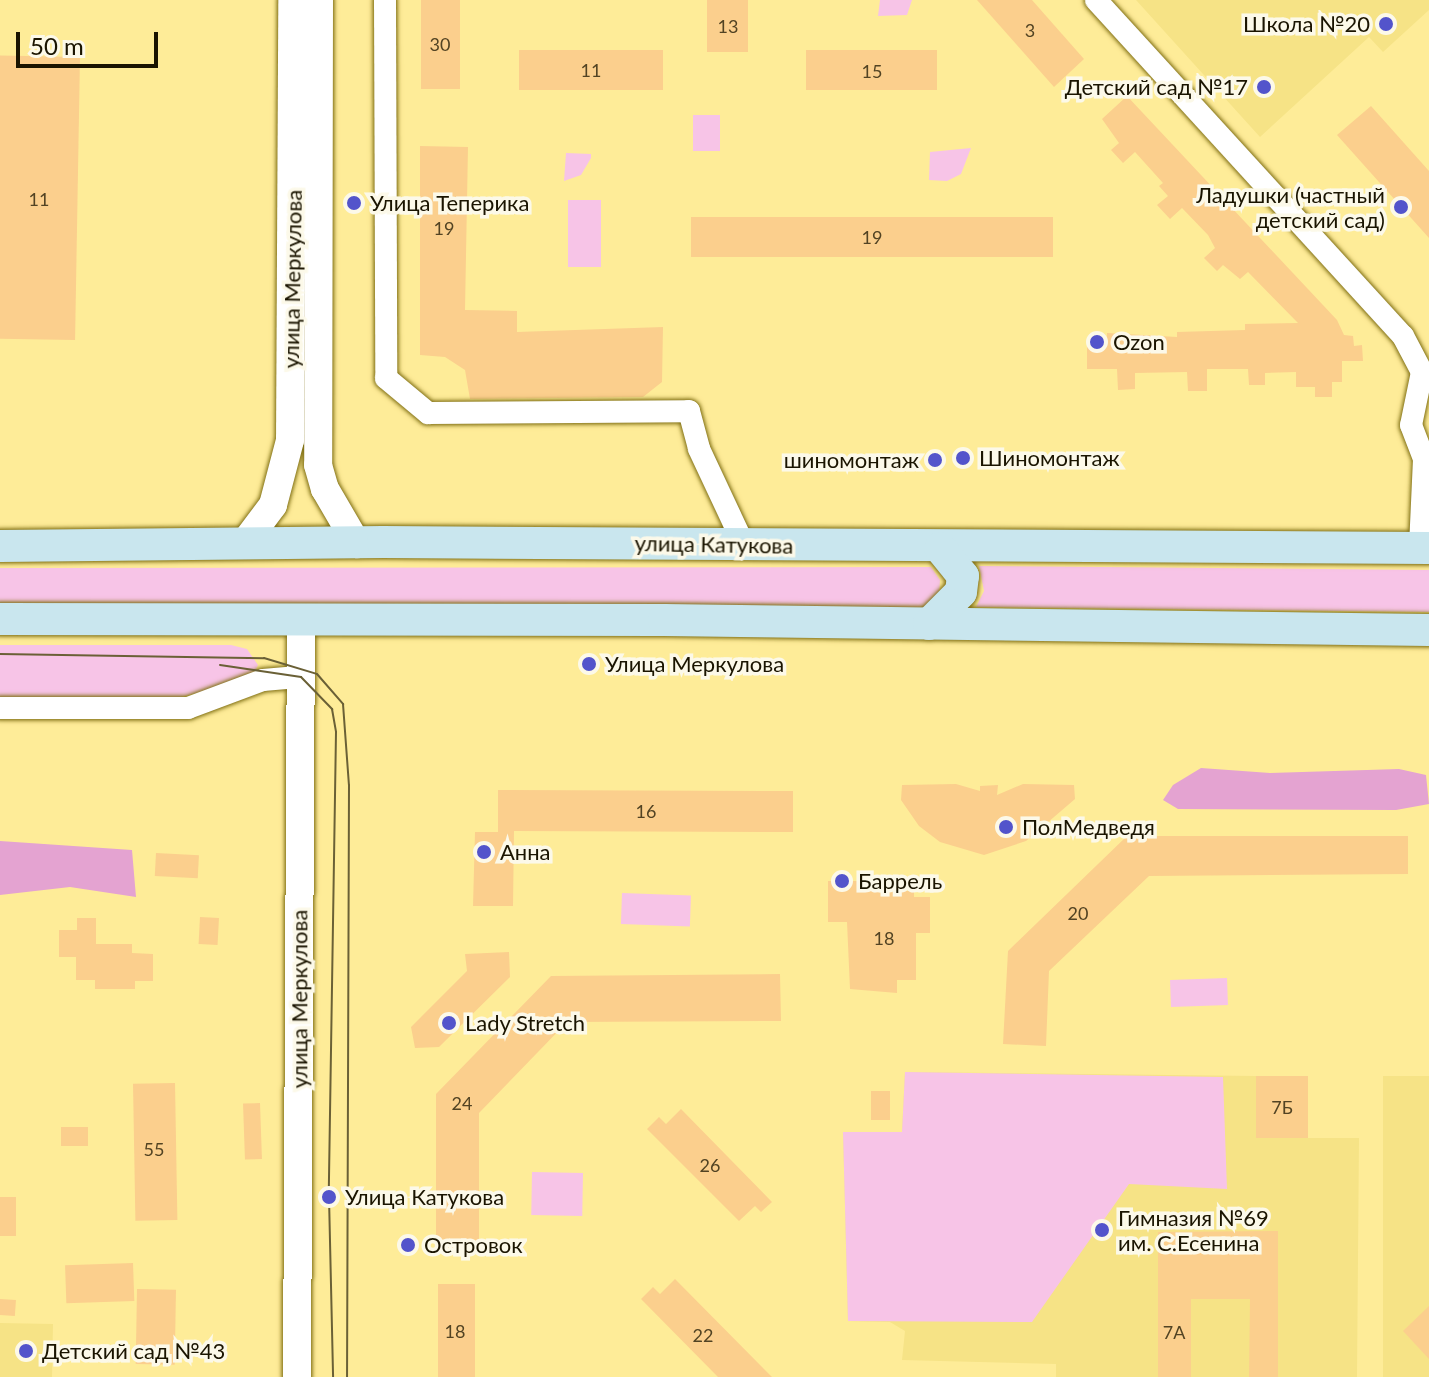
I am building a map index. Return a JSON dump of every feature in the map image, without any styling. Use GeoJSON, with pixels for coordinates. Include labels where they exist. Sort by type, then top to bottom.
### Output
{"type":"FeatureCollection","features":[{"type":"Feature","properties":{"kind":"main road","name":"улица Катукова"},"geometry":{"type":"LineString","coordinates":[[0,546],[743,543],[940,548],[1425,548]]}},
{"type":"Feature","properties":{"kind":"main road"},"geometry":{"type":"LineString","coordinates":[[929,624],[961,592],[963,576],[940,548]]}},
{"type":"Feature","properties":{"kind":"main road"},"geometry":{"type":"LineString","coordinates":[[0,619],[1429,630]]}},
{"type":"Feature","properties":{"kind":"street","name":"улица Меркулова"},"geometry":{"type":"LineString","coordinates":[[243,545],[273,505],[290,440],[292,0]]}},
{"type":"Feature","properties":{"kind":"street","name":"улица Меркулова"},"geometry":{"type":"LineString","coordinates":[[319,0],[318,465],[325,489],[357,544]]}},
{"type":"Feature","properties":{"kind":"street"},"geometry":{"type":"LineString","coordinates":[[385,0],[386,378],[428,413],[689,411],[699,449],[743,543]]}},
{"type":"Feature","properties":{"kind":"street"},"geometry":{"type":"LineString","coordinates":[[1096,0],[1403,336],[1422,372],[1411,425],[1424,459],[1425,548]]}},
{"type":"Feature","properties":{"kind":"street","name":"улица Меркулова"},"geometry":{"type":"LineString","coordinates":[[297,1377],[301,621]]}},
{"type":"Feature","properties":{"kind":"street"},"geometry":{"type":"LineString","coordinates":[[0,708],[188,708],[263,680],[301,677]]}},
{"type":"Feature","properties":{"kind":"shaded area"},"geometry":{"type":"Polygon","coordinates":[[[880,0],[912,0],[907,15],[878,16],[880,0]]]}},
{"type":"Feature","properties":{"kind":"shaded area","name":"Детский сад №17"},"geometry":{"type":"Polygon","coordinates":[[[1136,0],[1429,0],[1429,10],[1383,52],[1369,37],[1260,137],[1136,0]]]}},
{"type":"Feature","properties":{"kind":"shaded area"},"geometry":{"type":"Polygon","coordinates":[[[693,115],[720,115],[720,151],[693,151],[693,115]]]}},
{"type":"Feature","properties":{"kind":"shaded area"},"geometry":{"type":"Polygon","coordinates":[[[971,148],[961,174],[947,181],[929,180],[930,152],[971,148]]]}},
{"type":"Feature","properties":{"kind":"shaded area"},"geometry":{"type":"Polygon","coordinates":[[[566,153],[591,154],[591,158],[581,175],[564,181],[566,153]]]}},
{"type":"Feature","properties":{"kind":"shaded area"},"geometry":{"type":"Polygon","coordinates":[[[568,200],[601,200],[601,267],[568,267],[568,200]]]}},
{"type":"Feature","properties":{"kind":"shaded area"},"geometry":{"type":"Polygon","coordinates":[[[979,566],[1429,570],[1429,612],[976,607],[984,591],[979,566]]]}},
{"type":"Feature","properties":{"kind":"shaded area"},"geometry":{"type":"Polygon","coordinates":[[[931,567],[940,580],[939,595],[927,608],[0,604],[0,568],[931,567]]]}},
{"type":"Feature","properties":{"kind":"shaded area"},"geometry":{"type":"Polygon","coordinates":[[[0,645],[231,645],[247,649],[258,665],[251,679],[173,699],[0,698],[0,645]]]}},
{"type":"Feature","properties":{"kind":"shaded area"},"geometry":{"type":"Polygon","coordinates":[[[1201,768],[1270,773],[1399,769],[1426,775],[1429,804],[1396,810],[1178,809],[1163,800],[1173,785],[1201,768]]]}},
{"type":"Feature","properties":{"kind":"shaded area"},"geometry":{"type":"Polygon","coordinates":[[[0,841],[132,850],[136,897],[70,887],[0,895],[0,841]]]}},
{"type":"Feature","properties":{"kind":"shaded area"},"geometry":{"type":"Polygon","coordinates":[[[622,893],[691,895],[690,926],[621,924],[622,893]]]}},
{"type":"Feature","properties":{"kind":"shaded area"},"geometry":{"type":"Polygon","coordinates":[[[1227,978],[1228,1005],[1171,1007],[1170,980],[1227,978]]]}},
{"type":"Feature","properties":{"kind":"shaded area","name":"Гимназия №69 им. С.Есенина"},"geometry":{"type":"Polygon","coordinates":[[[905,1072],[1256,1076],[1257,1138],[1359,1138],[1357,1377],[1056,1377],[1056,1364],[902,1360],[905,1331],[890,1322],[848,1321],[843,1132],[902,1132],[905,1072]]]}},
{"type":"Feature","properties":{"kind":"shaded area"},"geometry":{"type":"Polygon","coordinates":[[[905,1072],[1223,1077],[1227,1189],[1129,1184],[1032,1322],[848,1321],[843,1132],[902,1132],[905,1072]]]}},
{"type":"Feature","properties":{"kind":"shaded area"},"geometry":{"type":"Polygon","coordinates":[[[1383,1076],[1429,1076],[1429,1377],[1383,1377],[1383,1076]]]}},
{"type":"Feature","properties":{"kind":"shaded area"},"geometry":{"type":"Polygon","coordinates":[[[532,1172],[583,1173],[582,1216],[531,1215],[532,1172]]]}},
{"type":"Feature","properties":{"kind":"shaded area","name":"Детский сад №43"},"geometry":{"type":"Polygon","coordinates":[[[0,1323],[53,1324],[52,1377],[0,1377],[0,1323]]]}},
{"type":"Feature","properties":{"kind":"building"},"geometry":{"type":"Polygon","coordinates":[[[421,0],[460,0],[460,89],[421,89],[421,0]]]}},
{"type":"Feature","properties":{"kind":"building"},"geometry":{"type":"Polygon","coordinates":[[[707,0],[748,0],[748,52],[707,52],[707,0]]]}},
{"type":"Feature","properties":{"kind":"building"},"geometry":{"type":"Polygon","coordinates":[[[977,0],[1032,0],[1084,59],[1054,87],[977,0]]]}},
{"type":"Feature","properties":{"kind":"building"},"geometry":{"type":"Polygon","coordinates":[[[519,50],[663,50],[663,90],[519,90],[519,50]]]}},
{"type":"Feature","properties":{"kind":"building"},"geometry":{"type":"Polygon","coordinates":[[[806,50],[937,50],[937,90],[806,90],[806,50]]]}},
{"type":"Feature","properties":{"kind":"building"},"geometry":{"type":"Polygon","coordinates":[[[0,56],[80,57],[75,340],[0,339],[0,56]]]}},
{"type":"Feature","properties":{"kind":"building"},"geometry":{"type":"Polygon","coordinates":[[[1127,96],[1337,320],[1344,335],[1353,336],[1354,346],[1362,345],[1363,361],[1342,361],[1342,382],[1332,382],[1332,397],[1315,397],[1315,387],[1296,387],[1296,372],[1265,373],[1265,385],[1249,385],[1248,369],[1207,369],[1207,391],[1188,391],[1187,372],[1135,373],[1135,389],[1118,390],[1117,369],[1087,369],[1087,338],[1107,338],[1107,333],[1177,337],[1177,332],[1245,330],[1245,324],[1298,323],[1248,272],[1240,279],[1223,265],[1217,271],[1204,258],[1215,248],[1208,235],[1182,208],[1170,219],[1157,205],[1168,196],[1159,186],[1163,183],[1135,152],[1123,163],[1111,150],[1119,143],[1102,119],[1127,96]]]}},
{"type":"Feature","properties":{"kind":"building"},"geometry":{"type":"Polygon","coordinates":[[[1371,106],[1429,171],[1429,238],[1337,135],[1371,106]]]}},
{"type":"Feature","properties":{"kind":"building"},"geometry":{"type":"Polygon","coordinates":[[[420,146],[468,147],[465,310],[517,311],[517,332],[663,327],[662,382],[643,397],[470,399],[465,370],[445,357],[420,355],[420,146]]]}},
{"type":"Feature","properties":{"kind":"building"},"geometry":{"type":"Polygon","coordinates":[[[691,217],[1053,217],[1053,257],[691,257],[691,217]]]}},
{"type":"Feature","properties":{"kind":"building"},"geometry":{"type":"Polygon","coordinates":[[[956,784],[980,791],[980,786],[998,785],[997,795],[1023,784],[1074,785],[1075,799],[1026,841],[984,855],[940,842],[919,826],[901,800],[902,785],[956,784]]]}},
{"type":"Feature","properties":{"kind":"building"},"geometry":{"type":"Polygon","coordinates":[[[498,790],[793,791],[793,832],[514,831],[513,906],[473,906],[475,832],[498,832],[498,790]]]}},
{"type":"Feature","properties":{"kind":"building"},"geometry":{"type":"Polygon","coordinates":[[[1127,836],[1408,836],[1408,874],[1149,876],[1049,971],[1046,1046],[1003,1044],[1008,951],[1127,836]]]}},
{"type":"Feature","properties":{"kind":"building"},"geometry":{"type":"Polygon","coordinates":[[[156,853],[199,855],[198,878],[155,876],[156,853]]]}},
{"type":"Feature","properties":{"kind":"building"},"geometry":{"type":"Polygon","coordinates":[[[828,881],[857,881],[857,891],[914,891],[914,897],[930,897],[930,933],[916,933],[916,980],[897,980],[897,993],[850,989],[847,922],[828,922],[828,881]]]}},
{"type":"Feature","properties":{"kind":"building"},"geometry":{"type":"Polygon","coordinates":[[[200,917],[219,918],[218,945],[199,944],[200,917]]]}},
{"type":"Feature","properties":{"kind":"building"},"geometry":{"type":"Polygon","coordinates":[[[77,918],[96,918],[96,944],[132,944],[132,953],[153,954],[153,981],[135,981],[135,989],[95,989],[95,980],[76,980],[76,957],[59,957],[59,930],[77,930],[77,918]]]}},
{"type":"Feature","properties":{"kind":"building"},"geometry":{"type":"Polygon","coordinates":[[[509,952],[510,977],[439,1047],[415,1048],[411,1027],[467,971],[465,954],[509,952]]]}},
{"type":"Feature","properties":{"kind":"building"},"geometry":{"type":"Polygon","coordinates":[[[780,974],[781,1021],[567,1022],[479,1113],[479,1248],[436,1248],[436,1094],[551,976],[780,974]]]}},
{"type":"Feature","properties":{"kind":"building"},"geometry":{"type":"Polygon","coordinates":[[[1256,1076],[1308,1076],[1308,1138],[1256,1138],[1256,1076]]]}},
{"type":"Feature","properties":{"kind":"building"},"geometry":{"type":"Polygon","coordinates":[[[175,1083],[177,1220],[135,1221],[133,1084],[175,1083]]]}},
{"type":"Feature","properties":{"kind":"building"},"geometry":{"type":"Polygon","coordinates":[[[871,1091],[890,1091],[890,1120],[871,1120],[871,1091]]]}},
{"type":"Feature","properties":{"kind":"building"},"geometry":{"type":"Polygon","coordinates":[[[260,1103],[262,1159],[245,1160],[243,1104],[260,1103]]]}},
{"type":"Feature","properties":{"kind":"building"},"geometry":{"type":"Polygon","coordinates":[[[681,1109],[772,1202],[761,1212],[755,1206],[739,1221],[647,1129],[659,1117],[666,1124],[681,1109]]]}},
{"type":"Feature","properties":{"kind":"building"},"geometry":{"type":"Polygon","coordinates":[[[61,1127],[88,1127],[88,1146],[61,1146],[61,1127]]]}},
{"type":"Feature","properties":{"kind":"building"},"geometry":{"type":"Polygon","coordinates":[[[0,1197],[16,1197],[16,1236],[0,1236],[0,1197]]]}},
{"type":"Feature","properties":{"kind":"building"},"geometry":{"type":"Polygon","coordinates":[[[1278,1231],[1278,1377],[1249,1377],[1250,1299],[1191,1299],[1191,1377],[1158,1377],[1158,1232],[1278,1231]]]}},
{"type":"Feature","properties":{"kind":"building"},"geometry":{"type":"Polygon","coordinates":[[[133,1263],[134,1301],[66,1303],[65,1265],[133,1263]]]}},
{"type":"Feature","properties":{"kind":"building"},"geometry":{"type":"Polygon","coordinates":[[[675,1279],[772,1377],[718,1377],[641,1299],[653,1287],[660,1294],[675,1279]]]}},
{"type":"Feature","properties":{"kind":"building"},"geometry":{"type":"Polygon","coordinates":[[[438,1284],[475,1284],[475,1377],[438,1377],[438,1284]]]}},
{"type":"Feature","properties":{"kind":"building"},"geometry":{"type":"Polygon","coordinates":[[[137,1289],[176,1290],[175,1365],[136,1364],[137,1289]]]}},
{"type":"Feature","properties":{"kind":"building"},"geometry":{"type":"Polygon","coordinates":[[[0,1299],[16,1300],[15,1316],[0,1315],[0,1299]]]}},
{"type":"Feature","properties":{"kind":"building"},"geometry":{"type":"Polygon","coordinates":[[[1429,1306],[1429,1359],[1403,1331],[1429,1306]]]}},
{"type":"Feature","properties":{"kind":"tram line"},"geometry":{"type":"LineString","coordinates":[[0,654],[264,658],[317,674],[343,704],[349,785],[347,1377]]}},
{"type":"Feature","properties":{"kind":"tram line"},"geometry":{"type":"LineString","coordinates":[[220,665],[301,677],[332,709],[336,732],[329,1197],[333,1377]]}},
{"type":"Feature","properties":{"kind":"place","name":"Школа №20"},"geometry":{"type":"Point","coordinates":[1386,24]}},
{"type":"Feature","properties":{"kind":"place","name":"Детский сад №17"},"geometry":{"type":"Point","coordinates":[1264,87]}},
{"type":"Feature","properties":{"kind":"place","name":"Улица Теперика"},"geometry":{"type":"Point","coordinates":[354,203]}},
{"type":"Feature","properties":{"kind":"place","name":"Ладушки (частный детский сад)"},"geometry":{"type":"Point","coordinates":[1401,207]}},
{"type":"Feature","properties":{"kind":"place","name":"Ozon"},"geometry":{"type":"Point","coordinates":[1097,342]}},
{"type":"Feature","properties":{"kind":"place","name":"Шиномонтаж"},"geometry":{"type":"Point","coordinates":[963,458]}},
{"type":"Feature","properties":{"kind":"place","name":"шиномонтаж"},"geometry":{"type":"Point","coordinates":[935,460]}},
{"type":"Feature","properties":{"kind":"place","name":"Улица Меркулова"},"geometry":{"type":"Point","coordinates":[589,664]}},
{"type":"Feature","properties":{"kind":"place","name":"ПолМедведя"},"geometry":{"type":"Point","coordinates":[1006,827]}},
{"type":"Feature","properties":{"kind":"place","name":"Анна"},"geometry":{"type":"Point","coordinates":[484,852]}},
{"type":"Feature","properties":{"kind":"place","name":"Баррель"},"geometry":{"type":"Point","coordinates":[842,881]}},
{"type":"Feature","properties":{"kind":"place","name":"Lady Stretch"},"geometry":{"type":"Point","coordinates":[449,1023]}},
{"type":"Feature","properties":{"kind":"place","name":"Улица Катукова"},"geometry":{"type":"Point","coordinates":[329,1197]}},
{"type":"Feature","properties":{"kind":"place","name":"Гимназия №69 им. С.Есенина"},"geometry":{"type":"Point","coordinates":[1102,1230]}},
{"type":"Feature","properties":{"kind":"place","name":"Островок"},"geometry":{"type":"Point","coordinates":[408,1245]}},
{"type":"Feature","properties":{"kind":"place","name":"Детский сад №43"},"geometry":{"type":"Point","coordinates":[26,1351]}}]}
